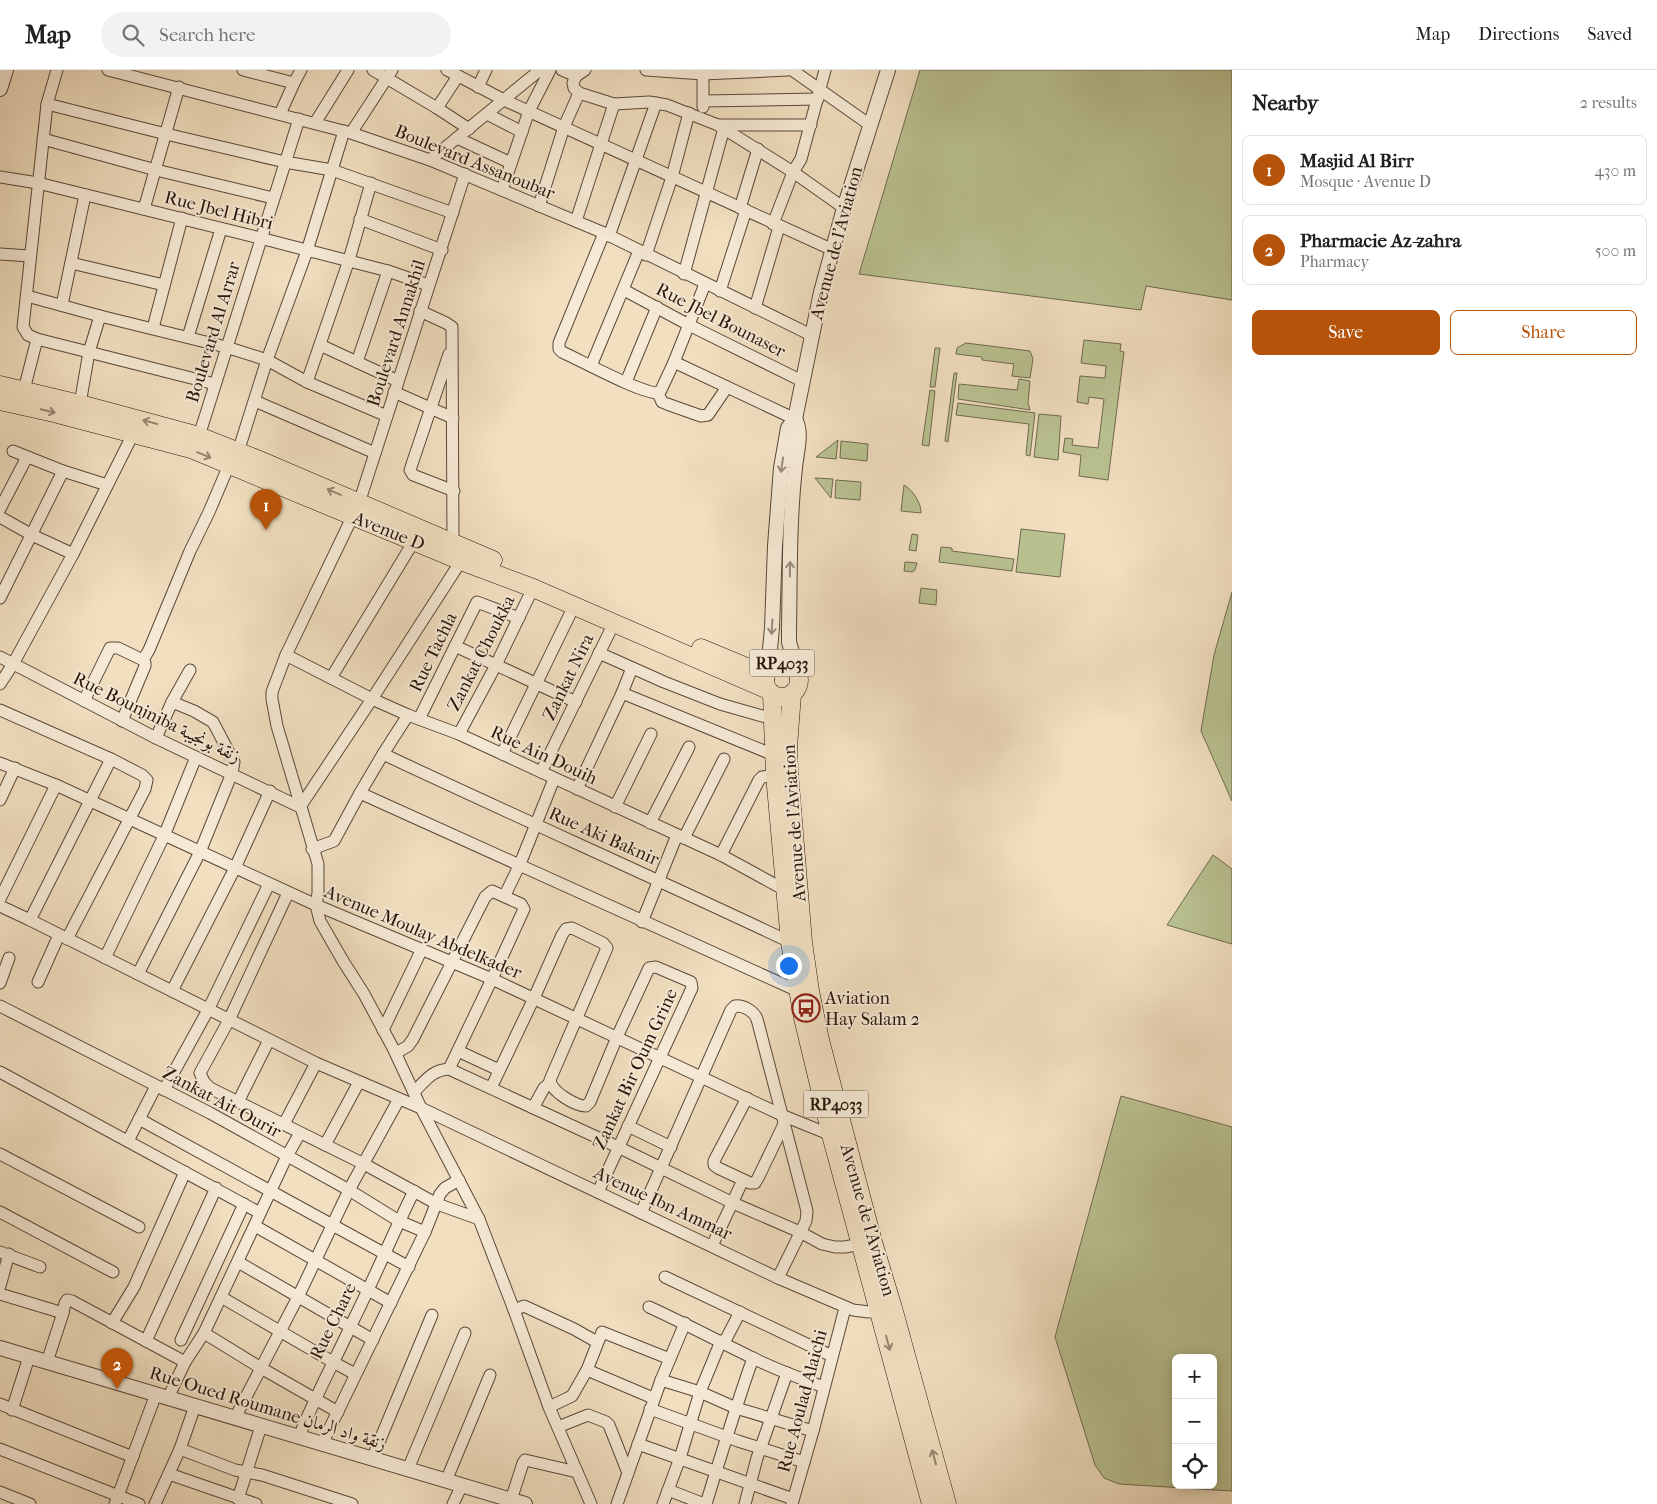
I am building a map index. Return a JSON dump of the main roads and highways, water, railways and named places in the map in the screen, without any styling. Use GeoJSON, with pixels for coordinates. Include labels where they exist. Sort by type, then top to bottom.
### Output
{"type":"FeatureCollection","features":[{"type":"Feature","properties":{"kind":"main road","name":"Avenue D"},"geometry":{"type":"LineString","coordinates":[[0,385],[199,436],[233,458]]}},
{"type":"Feature","properties":{"kind":"main road","name":"Avenue D"},"geometry":{"type":"LineString","coordinates":[[0,401],[233,458],[356,509],[454,544],[769,682]]}},
{"type":"Feature","properties":{"kind":"main road","name":"Avenue D"},"geometry":{"type":"LineString","coordinates":[[356,509],[414,541],[461,561],[533,588],[614,623],[769,682]]}},
{"type":"Feature","properties":{"kind":"main road","name":"RP4033"},"geometry":{"type":"LineString","coordinates":[[782,663],[793,666],[800,680],[799,686],[792,694],[782,697],[769,682],[772,666],[782,663]]}},
{"type":"Feature","properties":{"kind":"main road","name":"Avenue de l'Aviation"},"geometry":{"type":"LineString","coordinates":[[769,682],[790,942],[808,1044],[831,1135],[946,1504]]}},
{"type":"Feature","properties":{"kind":"main road","name":"Avenue de l'Aviation"},"geometry":{"type":"LineString","coordinates":[[792,694],[789,719],[789,772],[803,942],[810,991],[866,1243]]}},
{"type":"Feature","properties":{"kind":"main road","name":"Avenue de l'Aviation"},"geometry":{"type":"LineString","coordinates":[[886,1309],[930,1504]]}},
{"type":"Feature","properties":{"kind":"place","name":"Masjid Al Birr"},"geometry":{"type":"Point","coordinates":[266,530]}},
{"type":"Feature","properties":{"kind":"place","name":"Aviation Hay Salam 2"},"geometry":{"type":"Point","coordinates":[806,1008]}},
{"type":"Feature","properties":{"kind":"place","name":"Pharmacie Az-zahra"},"geometry":{"type":"Point","coordinates":[117,1389]}}]}
